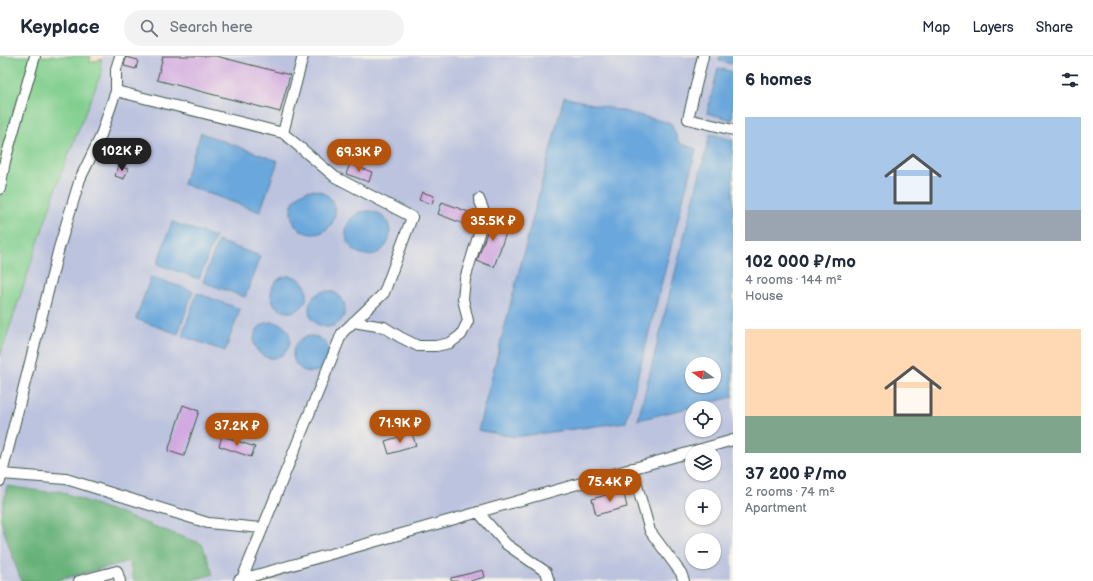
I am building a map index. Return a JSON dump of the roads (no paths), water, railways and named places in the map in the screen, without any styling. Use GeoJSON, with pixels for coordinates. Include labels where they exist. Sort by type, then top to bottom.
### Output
{"type":"FeatureCollection","features":[{"type":"Feature","properties":{"kind":"street"},"geometry":{"type":"LineString","coordinates":[[0,189],[4,150],[35,56]]}},
{"type":"Feature","properties":{"kind":"street"},"geometry":{"type":"LineString","coordinates":[[120,56],[116,69],[116,91],[100,138],[80,179],[58,248],[1,478],[66,479],[208,523],[262,528]]}},
{"type":"Feature","properties":{"kind":"street"},"geometry":{"type":"LineString","coordinates":[[283,133],[303,56]]}},
{"type":"Feature","properties":{"kind":"street"},"geometry":{"type":"LineString","coordinates":[[703,56],[688,119],[733,130]]}},
{"type":"Feature","properties":{"kind":"street"},"geometry":{"type":"LineString","coordinates":[[116,91],[283,133],[335,177],[412,217],[384,293],[342,333],[240,580]]}},
{"type":"Feature","properties":{"kind":"street"},"geometry":{"type":"LineString","coordinates":[[353,322],[384,327],[400,338],[418,346],[436,346],[450,343],[461,335],[468,321],[463,299],[464,279],[485,214],[479,199]]}},
{"type":"Feature","properties":{"kind":"street"},"geometry":{"type":"LineString","coordinates":[[240,580],[733,440]]}},
{"type":"Feature","properties":{"kind":"street"},"geometry":{"type":"LineString","coordinates":[[632,468],[650,531],[681,573],[684,581]]}},
{"type":"Feature","properties":{"kind":"street"},"geometry":{"type":"LineString","coordinates":[[478,512],[506,544],[546,572],[549,581]]}},
{"type":"Feature","properties":{"kind":"street"},"geometry":{"type":"LineString","coordinates":[[79,581],[117,571],[120,581]]}},
{"type":"Feature","properties":{"kind":"water"},"geometry":{"type":"Polygon","coordinates":[[[720,56],[733,56],[733,64],[719,61],[720,56]]]}},
{"type":"Feature","properties":{"kind":"water"},"geometry":{"type":"Polygon","coordinates":[[[718,68],[733,72],[733,120],[707,113],[718,68]]]}},
{"type":"Feature","properties":{"kind":"water"},"geometry":{"type":"Polygon","coordinates":[[[564,97],[671,123],[679,143],[696,149],[626,422],[514,437],[478,430],[564,97]]]}},
{"type":"Feature","properties":{"kind":"water"},"geometry":{"type":"Polygon","coordinates":[[[201,133],[278,161],[260,212],[183,184],[201,133]]]}},
{"type":"Feature","properties":{"kind":"water"},"geometry":{"type":"Polygon","coordinates":[[[710,134],[733,140],[733,397],[716,401],[685,401],[685,409],[638,420],[710,134]]]}},
{"type":"Feature","properties":{"kind":"water"},"geometry":{"type":"Polygon","coordinates":[[[309,190],[317,190],[329,196],[335,208],[335,216],[329,228],[317,234],[309,234],[297,228],[291,216],[291,208],[297,196],[309,190]]]}},
{"type":"Feature","properties":{"kind":"water"},"geometry":{"type":"Polygon","coordinates":[[[372,211],[377,212],[384,217],[389,224],[389,242],[384,249],[377,254],[364,255],[359,254],[352,249],[347,242],[346,229],[347,224],[352,217],[359,212],[372,211]]]}},
{"type":"Feature","properties":{"kind":"water"},"geometry":{"type":"Polygon","coordinates":[[[172,222],[215,237],[199,279],[157,264],[172,222]]]}},
{"type":"Feature","properties":{"kind":"water"},"geometry":{"type":"Polygon","coordinates":[[[218,241],[260,256],[245,297],[203,282],[218,241]]]}},
{"type":"Feature","properties":{"kind":"water"},"geometry":{"type":"Polygon","coordinates":[[[293,276],[302,281],[306,287],[306,301],[302,307],[293,312],[285,312],[276,307],[272,301],[271,290],[276,281],[282,277],[293,276]]]}},
{"type":"Feature","properties":{"kind":"water"},"geometry":{"type":"Polygon","coordinates":[[[151,277],[193,291],[178,334],[136,319],[151,277]]]}},
{"type":"Feature","properties":{"kind":"water"},"geometry":{"type":"Polygon","coordinates":[[[327,291],[337,294],[342,299],[345,309],[342,319],[337,324],[327,327],[317,324],[312,319],[309,309],[312,299],[317,294],[327,291]]]}},
{"type":"Feature","properties":{"kind":"water"},"geometry":{"type":"Polygon","coordinates":[[[197,293],[240,309],[225,351],[182,336],[197,293]]]}},
{"type":"Feature","properties":{"kind":"water"},"geometry":{"type":"Polygon","coordinates":[[[276,322],[285,327],[289,333],[289,347],[285,353],[276,358],[268,358],[259,353],[255,347],[254,336],[259,327],[265,323],[276,322]]]}},
{"type":"Feature","properties":{"kind":"water"},"geometry":{"type":"Polygon","coordinates":[[[314,336],[324,341],[328,347],[328,361],[324,367],[318,371],[308,372],[298,367],[294,361],[293,351],[298,341],[304,337],[314,336]]]}}]}
